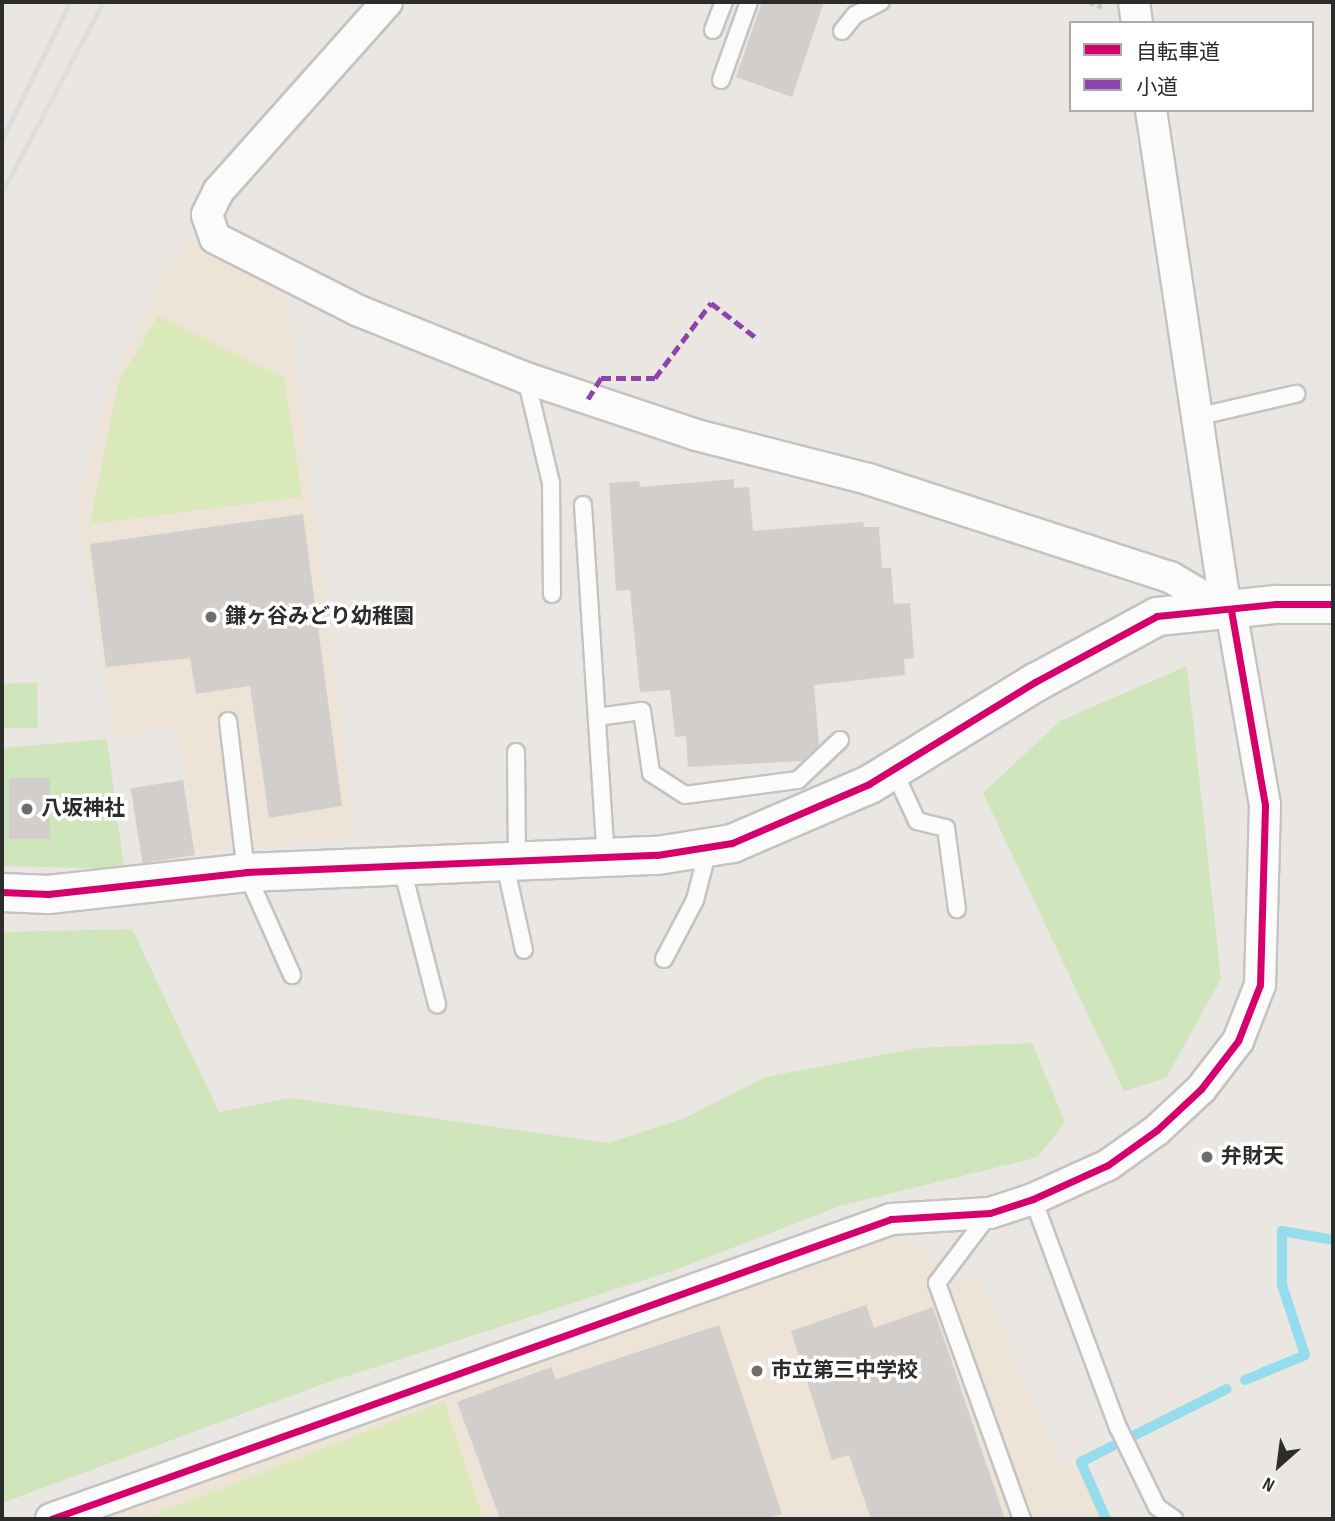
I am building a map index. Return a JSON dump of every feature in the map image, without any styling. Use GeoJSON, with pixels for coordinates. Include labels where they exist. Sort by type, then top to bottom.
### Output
{"type":"FeatureCollection","features":[{"type":"Feature","properties":{"kind":"street"},"geometry":{"type":"LineString","coordinates":[[387,2],[218,192],[207,215],[215,238],[359,311],[526,377],[696,435],[867,479],[1157,573],[1228,610]]}},
{"type":"Feature","properties":{"kind":"street"},"geometry":{"type":"LineString","coordinates":[[1134,2],[1137,21]]}},
{"type":"Feature","properties":{"kind":"street"},"geometry":{"type":"LineString","coordinates":[[51,1519],[891,1219],[990,1213],[1033,1199],[1108,1165],[1157,1130],[1200,1089],[1238,1041],[1260,985],[1265,805],[1228,610],[1196,417],[1151,112]]}},
{"type":"Feature","properties":{"kind":"street"},"geometry":{"type":"LineString","coordinates":[[2,892],[48,894],[246,872],[657,855],[709,846],[786,823],[893,769],[1135,627],[1157,617],[1333,604]]}},
{"type":"Feature","properties":{"kind":"lane"},"geometry":{"type":"LineString","coordinates":[[713,30],[724,2]]}},
{"type":"Feature","properties":{"kind":"lane"},"geometry":{"type":"LineString","coordinates":[[721,80],[749,2]]}},
{"type":"Feature","properties":{"kind":"lane"},"geometry":{"type":"LineString","coordinates":[[842,31],[855,15],[881,2]]}},
{"type":"Feature","properties":{"kind":"lane"},"geometry":{"type":"LineString","coordinates":[[526,377],[551,483],[552,594]]}},
{"type":"Feature","properties":{"kind":"lane"},"geometry":{"type":"LineString","coordinates":[[1196,417],[1296,394]]}},
{"type":"Feature","properties":{"kind":"lane"},"geometry":{"type":"LineString","coordinates":[[583,505],[607,856]]}},
{"type":"Feature","properties":{"kind":"lane"},"geometry":{"type":"LineString","coordinates":[[597,718],[642,711],[651,773],[685,795],[798,780],[840,740]]}},
{"type":"Feature","properties":{"kind":"lane"},"geometry":{"type":"LineString","coordinates":[[228,720],[246,872],[292,975]]}},
{"type":"Feature","properties":{"kind":"lane"},"geometry":{"type":"LineString","coordinates":[[516,752],[510,860],[524,950]]}},
{"type":"Feature","properties":{"kind":"lane"},"geometry":{"type":"LineString","coordinates":[[893,769],[917,821],[946,828],[957,909]]}},
{"type":"Feature","properties":{"kind":"lane"},"geometry":{"type":"LineString","coordinates":[[664,959],[695,900],[709,846]]}},
{"type":"Feature","properties":{"kind":"lane"},"geometry":{"type":"LineString","coordinates":[[401,864],[437,1004]]}},
{"type":"Feature","properties":{"kind":"lane"},"geometry":{"type":"LineString","coordinates":[[1033,1199],[1118,1427],[1157,1507],[1174,1519]]}},
{"type":"Feature","properties":{"kind":"lane"},"geometry":{"type":"LineString","coordinates":[[990,1213],[937,1283],[1022,1519]]}},
{"type":"Feature","properties":{"kind":"shaded area","name":"鎌ヶ谷みどり幼稚園"},"geometry":{"type":"Polygon","coordinates":[[[186,239],[287,293],[356,838],[197,852],[178,727],[114,735],[76,507],[110,380],[186,239]]]}},
{"type":"Feature","properties":{"kind":"shaded area","name":"市立第三中学校"},"geometry":{"type":"Polygon","coordinates":[[[891,1229],[961,1280],[976,1273],[1062,1466],[1082,1463],[1105,1519],[83,1519],[891,1229]]]}},
{"type":"Feature","properties":{"kind":"green space"},"geometry":{"type":"Polygon","coordinates":[[[158,316],[284,377],[302,497],[90,524],[118,383],[158,316]]]}},
{"type":"Feature","properties":{"kind":"green space"},"geometry":{"type":"Polygon","coordinates":[[[1187,666],[1221,979],[1166,1078],[1124,1091],[983,793],[1060,721],[1187,666]]]}},
{"type":"Feature","properties":{"kind":"green space"},"geometry":{"type":"Polygon","coordinates":[[[37,683],[38,728],[3,729],[2,684],[37,683]]]}},
{"type":"Feature","properties":{"kind":"green space"},"geometry":{"type":"Polygon","coordinates":[[[107,739],[124,869],[2,866],[2,748],[107,739]]]}},
{"type":"Feature","properties":{"kind":"green space"},"geometry":{"type":"Polygon","coordinates":[[[132,929],[219,1112],[290,1098],[608,1143],[685,1118],[765,1077],[919,1048],[1032,1043],[1065,1122],[1038,1157],[840,1206],[678,1269],[323,1384],[2,1503],[2,932],[132,929]]]}},
{"type":"Feature","properties":{"kind":"green space"},"geometry":{"type":"Polygon","coordinates":[[[444,1401],[483,1519],[144,1519],[444,1401]]]}},
{"type":"Feature","properties":{"kind":"building"},"geometry":{"type":"Polygon","coordinates":[[[762,2],[824,2],[792,97],[736,77],[762,2]]]}},
{"type":"Feature","properties":{"kind":"building"},"geometry":{"type":"Polygon","coordinates":[[[734,479],[734,488],[749,487],[753,531],[863,522],[864,527],[879,527],[882,568],[891,568],[894,604],[910,603],[914,658],[904,659],[905,675],[814,685],[819,745],[803,761],[688,767],[686,736],[675,737],[670,690],[640,692],[630,590],[616,591],[609,483],[639,481],[640,487],[734,479]]]}},
{"type":"Feature","properties":{"kind":"building"},"geometry":{"type":"Polygon","coordinates":[[[303,514],[342,806],[269,818],[250,686],[196,694],[190,658],[106,667],[90,544],[303,514]]]}},
{"type":"Feature","properties":{"kind":"building"},"geometry":{"type":"Polygon","coordinates":[[[9,778],[50,778],[50,839],[9,839],[9,778]]]}},
{"type":"Feature","properties":{"kind":"building"},"geometry":{"type":"Polygon","coordinates":[[[183,780],[195,855],[143,863],[131,788],[183,780]]]}},
{"type":"Feature","properties":{"kind":"building"},"geometry":{"type":"Polygon","coordinates":[[[866,1305],[874,1328],[933,1307],[1005,1519],[871,1519],[849,1455],[832,1460],[791,1331],[866,1305]]]}},
{"type":"Feature","properties":{"kind":"building"},"geometry":{"type":"Polygon","coordinates":[[[719,1325],[782,1514],[765,1519],[500,1519],[457,1402],[551,1367],[556,1379],[719,1325]]]}},
{"type":"Feature","properties":{"kind":"waterway"},"geometry":{"type":"LineString","coordinates":[[1245,1380],[1305,1355],[1282,1285],[1282,1231],[1333,1240]]}},
{"type":"Feature","properties":{"kind":"waterway"},"geometry":{"type":"LineString","coordinates":[[1131,1437],[1227,1389]]}},
{"type":"Feature","properties":{"kind":"waterway"},"geometry":{"type":"LineString","coordinates":[[1106,1519],[1081,1462],[1112,1446]]}},
{"type":"Feature","properties":{"kind":"railway"},"geometry":{"type":"LineString","coordinates":[[2,139],[70,2]]}},
{"type":"Feature","properties":{"kind":"railway"},"geometry":{"type":"LineString","coordinates":[[2,192],[103,2]]}},
{"type":"Feature","properties":{"kind":"marked path"},"geometry":{"type":"LineString","coordinates":[[588,399],[601,378],[655,378],[711,303],[758,339]]}},
{"type":"Feature","properties":{"kind":"cycle path"},"geometry":{"type":"LineString","coordinates":[[2,892],[48,894],[246,872],[657,855],[732,843],[869,784],[1035,682],[1157,616],[1276,604],[1333,604]]}},
{"type":"Feature","properties":{"kind":"cycle path"},"geometry":{"type":"LineString","coordinates":[[51,1519],[891,1219],[990,1213],[1033,1199],[1108,1165],[1157,1130],[1201,1089],[1238,1041],[1260,985],[1265,805],[1231,610]]}},
{"type":"Feature","properties":{"kind":"place","name":"鎌ヶ谷みどり幼稚園"},"geometry":{"type":"Point","coordinates":[211,617]}},
{"type":"Feature","properties":{"kind":"place","name":"八坂神社"},"geometry":{"type":"Point","coordinates":[27,809]}},
{"type":"Feature","properties":{"kind":"place","name":"弁財天"},"geometry":{"type":"Point","coordinates":[1207,1157]}},
{"type":"Feature","properties":{"kind":"place","name":"市立第三中学校"},"geometry":{"type":"Point","coordinates":[757,1371]}}]}
